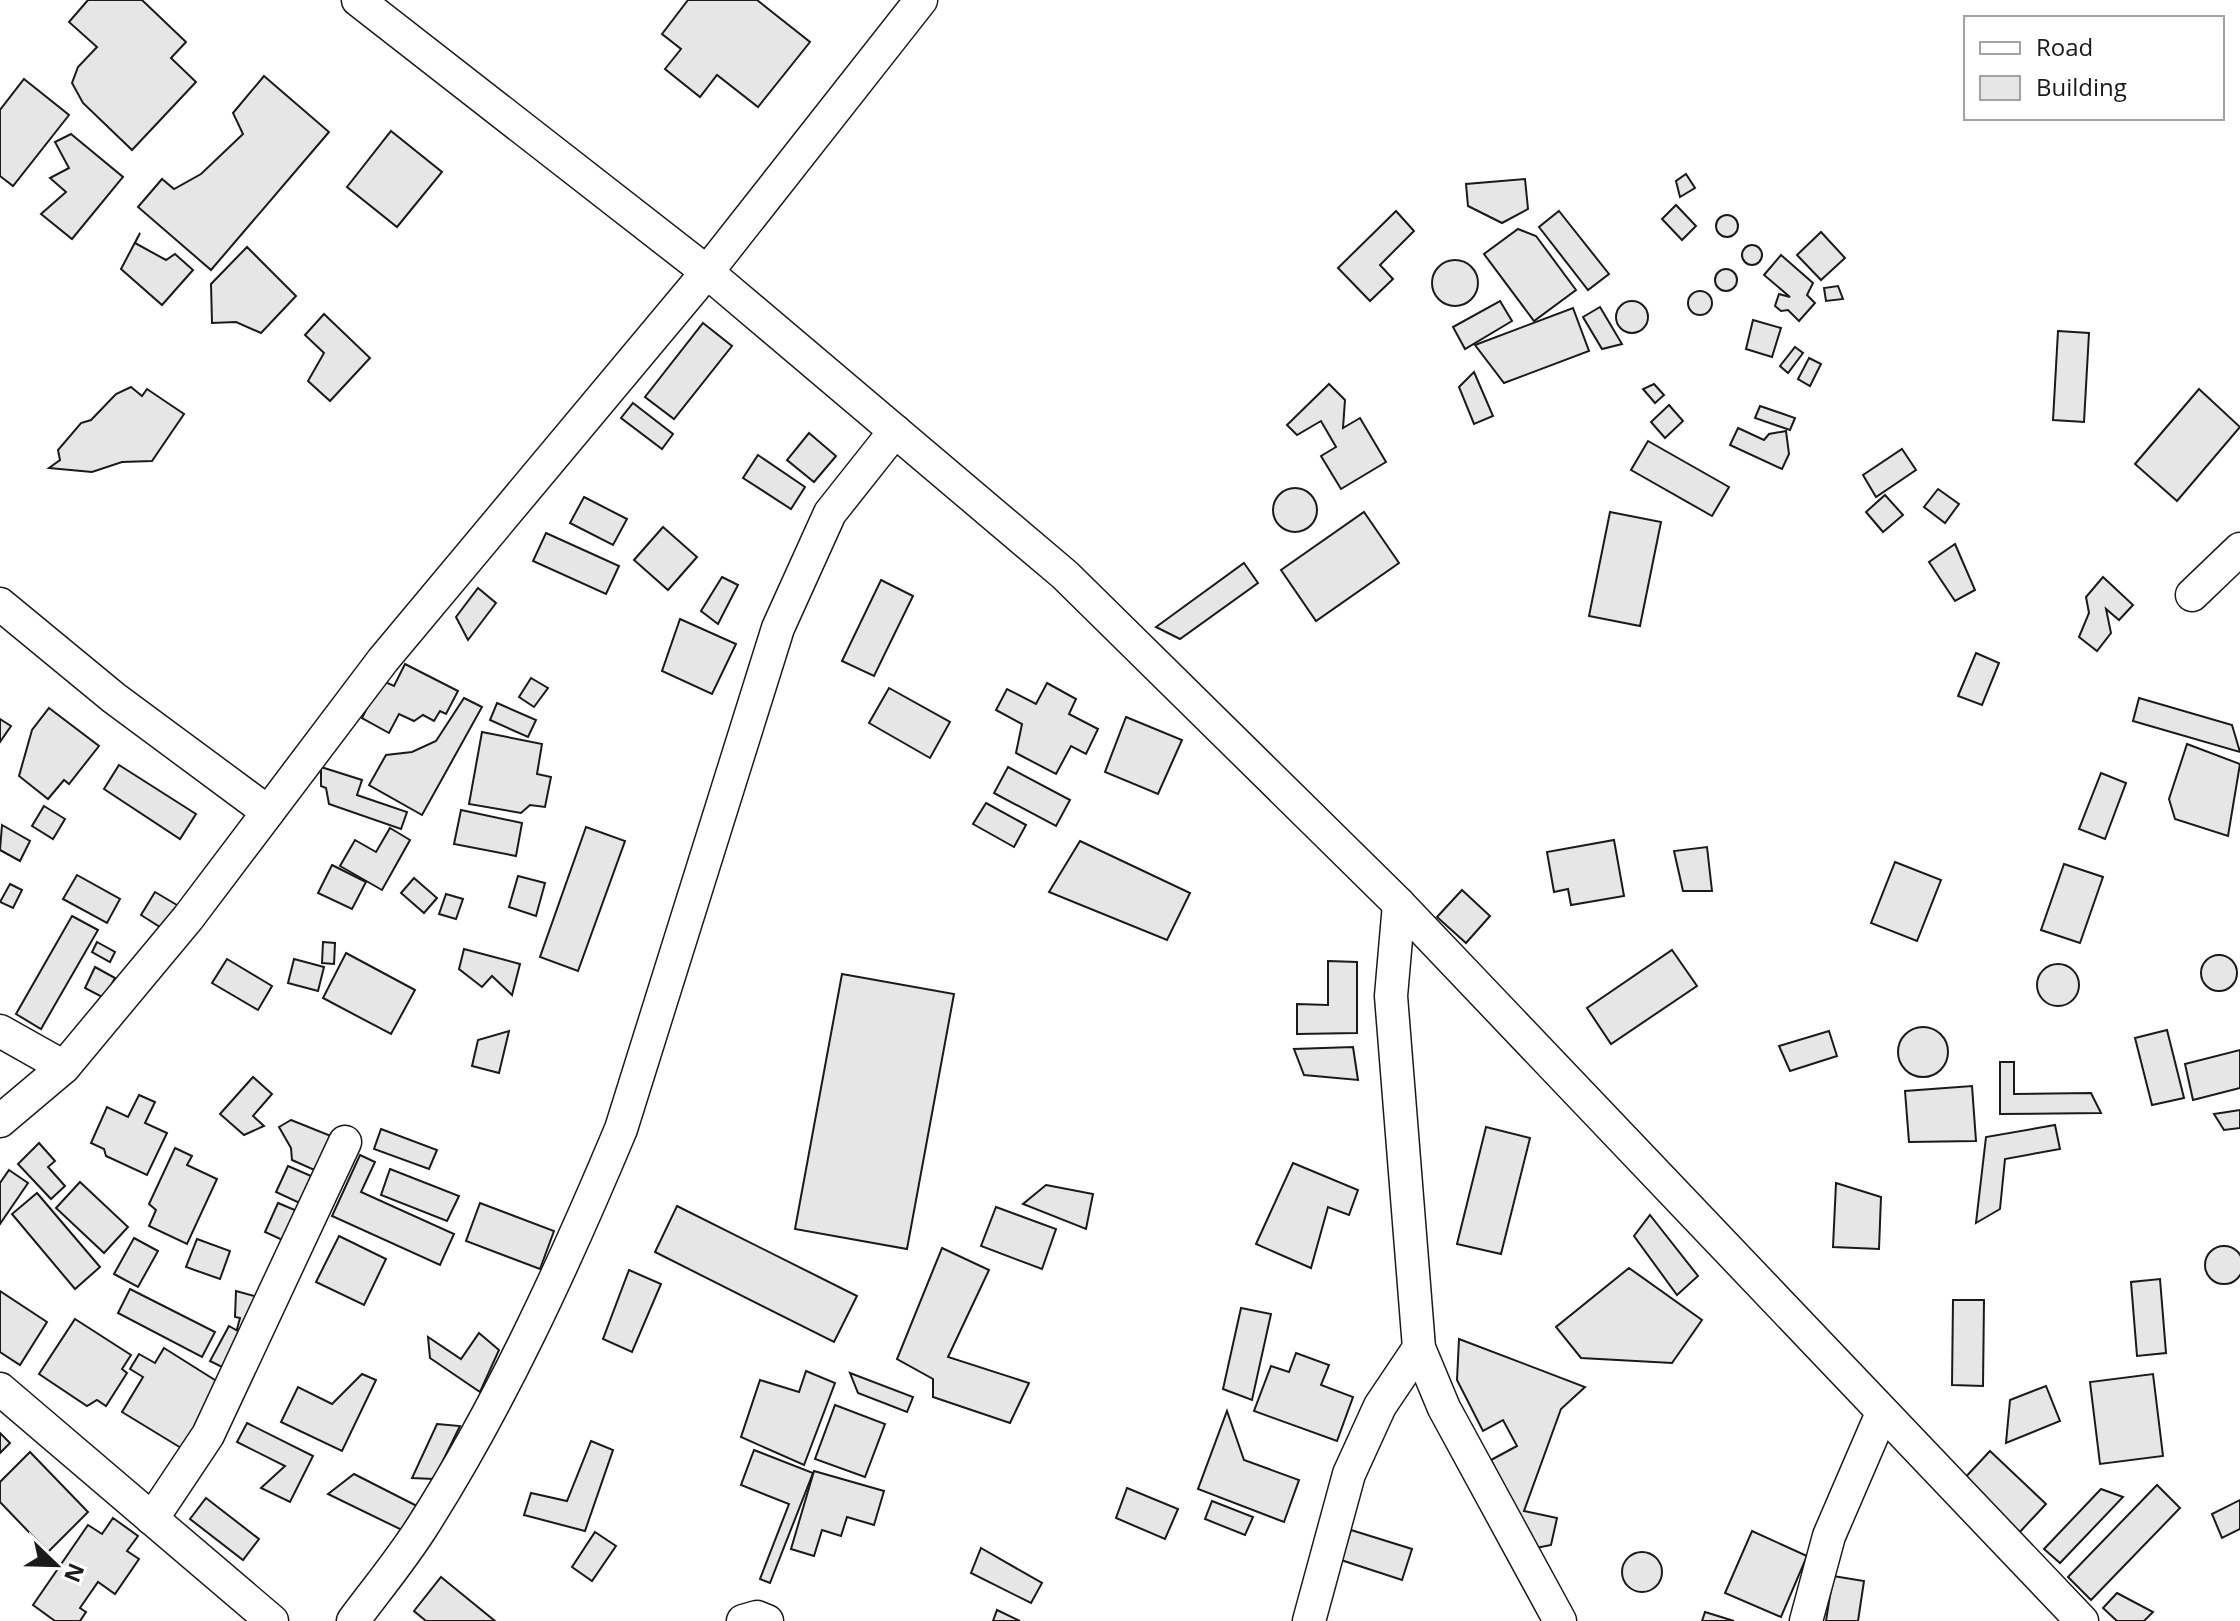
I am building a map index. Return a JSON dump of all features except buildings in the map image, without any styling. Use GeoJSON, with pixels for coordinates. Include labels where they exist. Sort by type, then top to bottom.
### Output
{"type":"FeatureCollection","features":[{"type":"Feature","properties":{"kind":"street"},"geometry":{"type":"LineString","coordinates":[[358,0],[707,272],[1065,575],[1399,904],[2082,1621]]}},
{"type":"Feature","properties":{"kind":"street"},"geometry":{"type":"LineString","coordinates":[[0,1121],[64,1067],[188,918],[383,660],[707,272],[921,0]]}},
{"type":"Feature","properties":{"kind":"street"},"geometry":{"type":"LineString","coordinates":[[353,1621],[421,1528],[498,1393],[598,1184],[626,1114],[778,628],[830,513],[895,431]]}},
{"type":"Feature","properties":{"kind":"street"},"geometry":{"type":"LineString","coordinates":[[2192,595],[2240,549]]}},
{"type":"Feature","properties":{"kind":"street"},"geometry":{"type":"LineString","coordinates":[[0,604],[114,698],[268,812]]}},
{"type":"Feature","properties":{"kind":"street"},"geometry":{"type":"LineString","coordinates":[[1399,904],[1391,996],[1419,1348],[1444,1408],[1560,1621]]}},
{"type":"Feature","properties":{"kind":"street"},"geometry":{"type":"LineString","coordinates":[[0,1031],[64,1067]]}},
{"type":"Feature","properties":{"kind":"street"},"geometry":{"type":"LineString","coordinates":[[152,1519],[208,1435],[345,1142]]}},
{"type":"Feature","properties":{"kind":"street"},"geometry":{"type":"LineString","coordinates":[[1309,1621],[1349,1474],[1380,1406],[1419,1348]]}},
{"type":"Feature","properties":{"kind":"street"},"geometry":{"type":"LineString","coordinates":[[0,1389],[272,1621]]}},
{"type":"Feature","properties":{"kind":"street"},"geometry":{"type":"LineString","coordinates":[[1806,1621],[1829,1536],[1882,1413]]}},
{"type":"Feature","properties":{"kind":"street"},"geometry":{"type":"LineString","coordinates":[[743,1621],[757,1617],[767,1621]]}}]}
